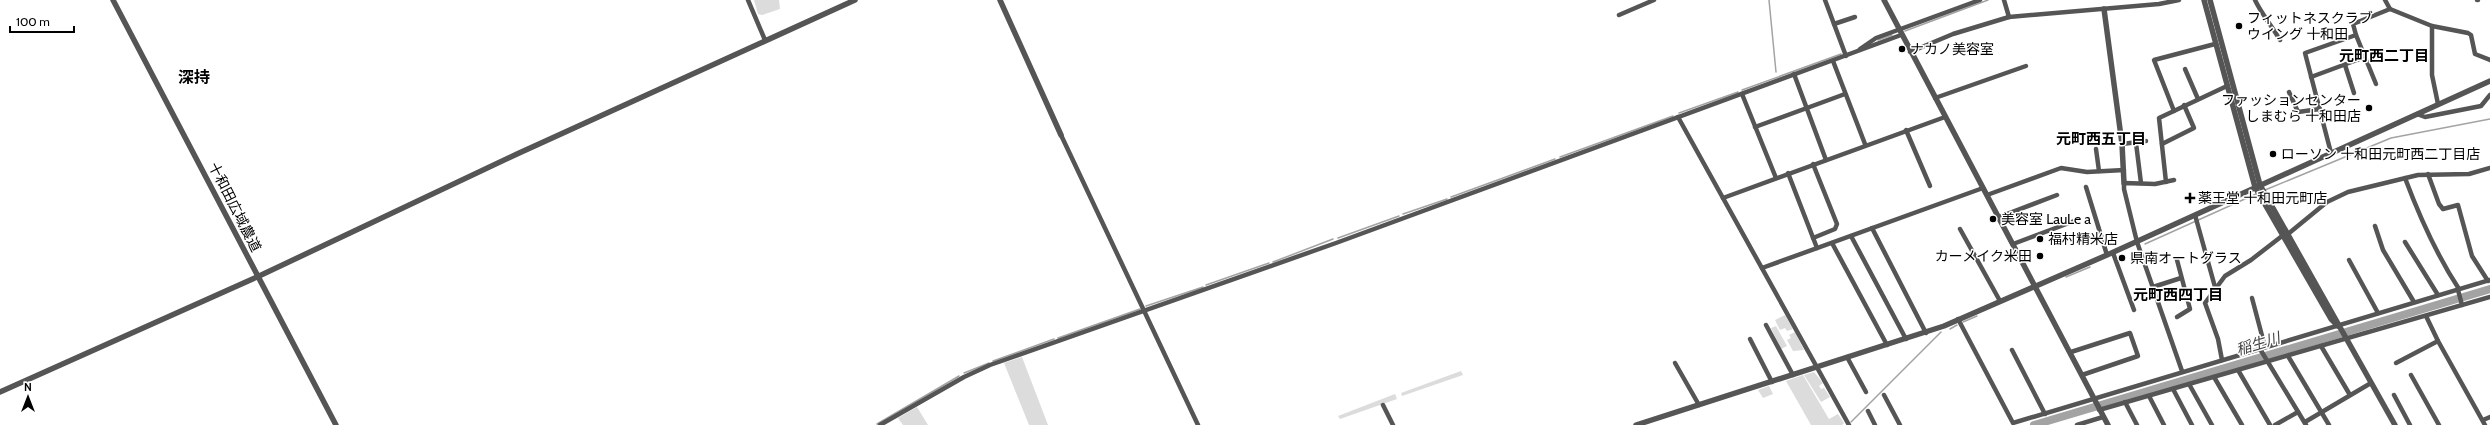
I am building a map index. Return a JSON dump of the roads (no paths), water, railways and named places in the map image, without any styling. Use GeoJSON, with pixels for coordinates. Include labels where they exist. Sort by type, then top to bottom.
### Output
{"type":"FeatureCollection","features":[{"type":"Feature","properties":{"kind":"street","name":"十和田広域農道"},"geometry":{"type":"LineString","coordinates":[[113,0],[336,425]]}},
{"type":"Feature","properties":{"kind":"street"},"geometry":{"type":"LineString","coordinates":[[748,0],[765,40]]}},
{"type":"Feature","properties":{"kind":"street"},"geometry":{"type":"LineString","coordinates":[[0,392],[170,314],[257,277],[765,40],[855,0]]}},
{"type":"Feature","properties":{"kind":"street"},"geometry":{"type":"LineString","coordinates":[[1000,0],[1061,135],[1198,425]]}},
{"type":"Feature","properties":{"kind":"street"},"geometry":{"type":"LineString","coordinates":[[1619,15],[1654,0]]}},
{"type":"Feature","properties":{"kind":"street"},"geometry":{"type":"LineString","coordinates":[[1825,0],[1846,56]]}},
{"type":"Feature","properties":{"kind":"street"},"geometry":{"type":"LineString","coordinates":[[1884,0],[1910,52],[2036,285],[2108,425]]}},
{"type":"Feature","properties":{"kind":"street"},"geometry":{"type":"LineString","coordinates":[[880,425],[964,377],[984,368],[1833,61],[1980,0]]}},
{"type":"Feature","properties":{"kind":"street"},"geometry":{"type":"LineString","coordinates":[[2004,0],[2009,17]]}},
{"type":"Feature","properties":{"kind":"street"},"geometry":{"type":"LineString","coordinates":[[1910,52],[1953,34],[2009,17],[2104,9],[2179,0]]}},
{"type":"Feature","properties":{"kind":"street"},"geometry":{"type":"LineString","coordinates":[[2204,0],[2215,44],[2257,186],[2331,319],[2338,327],[2395,425]]}},
{"type":"Feature","properties":{"kind":"street"},"geometry":{"type":"LineString","coordinates":[[2210,0],[2257,186]]}},
{"type":"Feature","properties":{"kind":"street"},"geometry":{"type":"LineString","coordinates":[[2255,0],[2260,12],[2266,15],[2280,40]]}},
{"type":"Feature","properties":{"kind":"street"},"geometry":{"type":"LineString","coordinates":[[2385,0],[2390,9],[2432,26],[2468,33],[2471,35],[2475,54],[2490,60]]}},
{"type":"Feature","properties":{"kind":"street"},"geometry":{"type":"LineString","coordinates":[[2104,9],[2122,144],[2124,183],[2137,242],[2182,371]]}},
{"type":"Feature","properties":{"kind":"street"},"geometry":{"type":"LineString","coordinates":[[2376,84],[2353,24],[2390,9]]}},
{"type":"Feature","properties":{"kind":"street"},"geometry":{"type":"LineString","coordinates":[[1834,24],[1855,17]]}},
{"type":"Feature","properties":{"kind":"street"},"geometry":{"type":"LineString","coordinates":[[2432,26],[2432,75],[2438,104]]}},
{"type":"Feature","properties":{"kind":"street"},"geometry":{"type":"LineString","coordinates":[[2330,153],[2305,53],[2356,35]]}},
{"type":"Feature","properties":{"kind":"street"},"geometry":{"type":"LineString","coordinates":[[2174,111],[2154,60],[2215,44]]}},
{"type":"Feature","properties":{"kind":"street"},"geometry":{"type":"LineString","coordinates":[[2311,77],[2365,57]]}},
{"type":"Feature","properties":{"kind":"street"},"geometry":{"type":"LineString","coordinates":[[1833,61],[1865,144]]}},
{"type":"Feature","properties":{"kind":"street"},"geometry":{"type":"LineString","coordinates":[[2345,65],[2354,93]]}},
{"type":"Feature","properties":{"kind":"street"},"geometry":{"type":"LineString","coordinates":[[1935,98],[2026,66]]}},
{"type":"Feature","properties":{"kind":"street"},"geometry":{"type":"LineString","coordinates":[[2185,69],[2198,99]]}},
{"type":"Feature","properties":{"kind":"street"},"geometry":{"type":"LineString","coordinates":[[1794,74],[1826,160]]}},
{"type":"Feature","properties":{"kind":"street"},"geometry":{"type":"LineString","coordinates":[[1636,425],[1926,332],[2107,256],[2257,186],[2490,81]]}},
{"type":"Feature","properties":{"kind":"street"},"geometry":{"type":"LineString","coordinates":[[2166,182],[2159,118],[2227,86]]}},
{"type":"Feature","properties":{"kind":"street"},"geometry":{"type":"LineString","coordinates":[[2289,92],[2298,112],[2320,109]]}},
{"type":"Feature","properties":{"kind":"street"},"geometry":{"type":"LineString","coordinates":[[1742,94],[1776,178]]}},
{"type":"Feature","properties":{"kind":"street"},"geometry":{"type":"LineString","coordinates":[[1755,127],[1845,94]]}},
{"type":"Feature","properties":{"kind":"street"},"geometry":{"type":"LineString","coordinates":[[2418,114],[2425,117],[2481,106],[2490,95]]}},
{"type":"Feature","properties":{"kind":"street"},"geometry":{"type":"LineString","coordinates":[[2162,144],[2194,128],[2184,105]]}},
{"type":"Feature","properties":{"kind":"street"},"geometry":{"type":"LineString","coordinates":[[1723,198],[1865,144],[1945,117]]}},
{"type":"Feature","properties":{"kind":"street"},"geometry":{"type":"LineString","coordinates":[[1678,118],[1849,425]]}},
{"type":"Feature","properties":{"kind":"street"},"geometry":{"type":"LineString","coordinates":[[1906,130],[1930,186]]}},
{"type":"Feature","properties":{"kind":"street"},"geometry":{"type":"LineString","coordinates":[[2122,144],[2146,141]]}},
{"type":"Feature","properties":{"kind":"street"},"geometry":{"type":"LineString","coordinates":[[2136,142],[2141,183]]}},
{"type":"Feature","properties":{"kind":"street"},"geometry":{"type":"LineString","coordinates":[[2096,149],[2099,171]]}},
{"type":"Feature","properties":{"kind":"street"},"geometry":{"type":"LineString","coordinates":[[1813,164],[1837,224],[1835,229],[1813,238]]}},
{"type":"Feature","properties":{"kind":"street"},"geometry":{"type":"LineString","coordinates":[[1987,195],[2061,168],[2099,171],[2124,170]]}},
{"type":"Feature","properties":{"kind":"street"},"geometry":{"type":"LineString","coordinates":[[2222,360],[2218,339],[2205,304],[2215,287],[2225,276],[2251,260],[2307,217],[2338,196],[2406,178],[2428,174],[2469,174],[2490,168]]}},
{"type":"Feature","properties":{"kind":"street"},"geometry":{"type":"LineString","coordinates":[[1788,173],[1818,248]]}},
{"type":"Feature","properties":{"kind":"street"},"geometry":{"type":"LineString","coordinates":[[2006,425],[2095,401],[2182,371],[2338,327],[2414,302],[2459,291],[2489,280],[2472,256],[2458,204],[2443,209],[2439,204],[2428,174]]}},
{"type":"Feature","properties":{"kind":"street"},"geometry":{"type":"LineString","coordinates":[[2406,178],[2419,217],[2440,260],[2459,291],[2462,303]]}},
{"type":"Feature","properties":{"kind":"street"},"geometry":{"type":"LineString","coordinates":[[2124,183],[2166,182],[2174,180]]}},
{"type":"Feature","properties":{"kind":"street"},"geometry":{"type":"LineString","coordinates":[[2086,187],[2107,256]]}},
{"type":"Feature","properties":{"kind":"street"},"geometry":{"type":"LineString","coordinates":[[1762,268],[1983,188]]}},
{"type":"Feature","properties":{"kind":"street"},"geometry":{"type":"LineString","coordinates":[[1999,217],[2057,195]]}},
{"type":"Feature","properties":{"kind":"street"},"geometry":{"type":"LineString","coordinates":[[2195,215],[2215,287]]}},
{"type":"Feature","properties":{"kind":"street"},"geometry":{"type":"LineString","coordinates":[[2013,244],[2077,220]]}},
{"type":"Feature","properties":{"kind":"street"},"geometry":{"type":"LineString","coordinates":[[2375,226],[2383,250],[2414,302]]}},
{"type":"Feature","properties":{"kind":"street"},"geometry":{"type":"LineString","coordinates":[[1872,228],[1926,332]]}},
{"type":"Feature","properties":{"kind":"street"},"geometry":{"type":"LineString","coordinates":[[1960,229],[2000,301]]}},
{"type":"Feature","properties":{"kind":"street"},"geometry":{"type":"LineString","coordinates":[[1851,236],[1906,339]]}},
{"type":"Feature","properties":{"kind":"street"},"geometry":{"type":"LineString","coordinates":[[2405,242],[2438,295]]}},
{"type":"Feature","properties":{"kind":"street"},"geometry":{"type":"LineString","coordinates":[[1832,243],[1887,345]]}},
{"type":"Feature","properties":{"kind":"street"},"geometry":{"type":"LineString","coordinates":[[2113,253],[2134,310]]}},
{"type":"Feature","properties":{"kind":"street"},"geometry":{"type":"LineString","coordinates":[[2176,317],[2190,309],[2177,260]]}},
{"type":"Feature","properties":{"kind":"street"},"geometry":{"type":"LineString","coordinates":[[2349,260],[2378,313]]}},
{"type":"Feature","properties":{"kind":"street"},"geometry":{"type":"LineString","coordinates":[[2153,287],[2181,278]]}},
{"type":"Feature","properties":{"kind":"street"},"geometry":{"type":"LineString","coordinates":[[2252,298],[2262,349],[2267,360],[2306,424],[2321,412],[2370,383]]}},
{"type":"Feature","properties":{"kind":"street"},"geometry":{"type":"LineString","coordinates":[[2099,409],[2173,389],[2267,360],[2288,356],[2344,337],[2426,316],[2462,303],[2489,299]]}},
{"type":"Feature","properties":{"kind":"street"},"geometry":{"type":"LineString","coordinates":[[2426,316],[2438,341],[2484,423],[2490,416]]}},
{"type":"Feature","properties":{"kind":"street"},"geometry":{"type":"LineString","coordinates":[[1958,319],[2013,423]]}},
{"type":"Feature","properties":{"kind":"street"},"geometry":{"type":"LineString","coordinates":[[1766,325],[1793,375]]}},
{"type":"Feature","properties":{"kind":"street"},"geometry":{"type":"LineString","coordinates":[[2071,352],[2130,333],[2138,356],[2082,375]]}},
{"type":"Feature","properties":{"kind":"street"},"geometry":{"type":"LineString","coordinates":[[1750,340],[1772,382]]}},
{"type":"Feature","properties":{"kind":"street"},"geometry":{"type":"LineString","coordinates":[[2396,362],[2438,341]]}},
{"type":"Feature","properties":{"kind":"street"},"geometry":{"type":"LineString","coordinates":[[2321,346],[2350,395]]}},
{"type":"Feature","properties":{"kind":"street"},"geometry":{"type":"LineString","coordinates":[[2012,350],[2045,414]]}},
{"type":"Feature","properties":{"kind":"street"},"geometry":{"type":"LineString","coordinates":[[2288,356],[2329,425]]}},
{"type":"Feature","properties":{"kind":"street"},"geometry":{"type":"LineString","coordinates":[[1847,357],[1866,392]]}},
{"type":"Feature","properties":{"kind":"street"},"geometry":{"type":"LineString","coordinates":[[1675,362],[1699,405]]}},
{"type":"Feature","properties":{"kind":"street"},"geometry":{"type":"LineString","coordinates":[[2238,370],[2270,425]]}},
{"type":"Feature","properties":{"kind":"street"},"geometry":{"type":"LineString","coordinates":[[2411,375],[2439,425]]}},
{"type":"Feature","properties":{"kind":"street"},"geometry":{"type":"LineString","coordinates":[[2214,377],[2242,425]]}},
{"type":"Feature","properties":{"kind":"street"},"geometry":{"type":"LineString","coordinates":[[2189,384],[2212,425]]}},
{"type":"Feature","properties":{"kind":"street"},"geometry":{"type":"LineString","coordinates":[[2173,389],[2192,425]]}},
{"type":"Feature","properties":{"kind":"street"},"geometry":{"type":"LineString","coordinates":[[1884,395],[1900,425]]}},
{"type":"Feature","properties":{"kind":"street"},"geometry":{"type":"LineString","coordinates":[[2394,395],[2410,425]]}},
{"type":"Feature","properties":{"kind":"street"},"geometry":{"type":"LineString","coordinates":[[2149,396],[2164,425]]}},
{"type":"Feature","properties":{"kind":"street"},"geometry":{"type":"LineString","coordinates":[[2125,402],[2137,425]]}},
{"type":"Feature","properties":{"kind":"street"},"geometry":{"type":"LineString","coordinates":[[1383,405],[1393,425]]}},
{"type":"Feature","properties":{"kind":"street"},"geometry":{"type":"LineString","coordinates":[[1868,411],[1875,425]]}},
{"type":"Feature","properties":{"kind":"street"},"geometry":{"type":"LineString","coordinates":[[2275,425],[2298,412]]}},
{"type":"Feature","properties":{"kind":"street"},"geometry":{"type":"LineString","coordinates":[[2077,425],[2103,417]]}},
{"type":"Feature","properties":{"kind":"waterway"},"geometry":{"type":"LineString","coordinates":[[1769,0],[1776,72]]}},
{"type":"Feature","properties":{"kind":"waterway"},"geometry":{"type":"LineString","coordinates":[[1905,31],[1988,0]]}},
{"type":"Feature","properties":{"kind":"waterway"},"geometry":{"type":"LineString","coordinates":[[1878,40],[1892,35]]}},
{"type":"Feature","properties":{"kind":"waterway"},"geometry":{"type":"LineString","coordinates":[[1742,90],[1841,54]]}},
{"type":"Feature","properties":{"kind":"waterway"},"geometry":{"type":"LineString","coordinates":[[1679,113],[1738,92]]}},
{"type":"Feature","properties":{"kind":"waterway"},"geometry":{"type":"LineString","coordinates":[[1560,157],[1673,116]]}},
{"type":"Feature","properties":{"kind":"waterway"},"geometry":{"type":"LineString","coordinates":[[2265,190],[2391,138],[2490,119]]}},
{"type":"Feature","properties":{"kind":"waterway"},"geometry":{"type":"LineString","coordinates":[[1451,197],[1555,159]]}},
{"type":"Feature","properties":{"kind":"waterway"},"geometry":{"type":"LineString","coordinates":[[2145,244],[2256,194]]}},
{"type":"Feature","properties":{"kind":"waterway"},"geometry":{"type":"LineString","coordinates":[[1403,214],[1447,199]]}},
{"type":"Feature","properties":{"kind":"waterway"},"geometry":{"type":"LineString","coordinates":[[1338,238],[1399,216]]}},
{"type":"Feature","properties":{"kind":"waterway"},"geometry":{"type":"LineString","coordinates":[[1273,262],[1333,239]]}},
{"type":"Feature","properties":{"kind":"waterway"},"geometry":{"type":"LineString","coordinates":[[1206,285],[1269,263]]}},
{"type":"Feature","properties":{"kind":"waterway"},"geometry":{"type":"LineString","coordinates":[[2066,277],[2090,267]]}},
{"type":"Feature","properties":{"kind":"waterway"},"geometry":{"type":"LineString","coordinates":[[1146,306],[1203,287]]}},
{"type":"Feature","properties":{"kind":"waterway","name":"稲生川"},"geometry":{"type":"LineString","coordinates":[[2034,425],[2490,289]]}},
{"type":"Feature","properties":{"kind":"waterway"},"geometry":{"type":"LineString","coordinates":[[1058,338],[1140,309]]}},
{"type":"Feature","properties":{"kind":"waterway"},"geometry":{"type":"LineString","coordinates":[[1963,322],[1977,316]]}},
{"type":"Feature","properties":{"kind":"waterway"},"geometry":{"type":"LineString","coordinates":[[1950,329],[1957,325]]}},
{"type":"Feature","properties":{"kind":"waterway"},"geometry":{"type":"LineString","coordinates":[[1851,422],[1941,332]]}},
{"type":"Feature","properties":{"kind":"waterway"},"geometry":{"type":"LineString","coordinates":[[993,361],[1054,339]]}},
{"type":"Feature","properties":{"kind":"waterway"},"geometry":{"type":"LineString","coordinates":[[964,373],[989,363]]}},
{"type":"Feature","properties":{"kind":"waterway"},"geometry":{"type":"LineString","coordinates":[[877,424],[959,376]]}},
{"type":"Feature","properties":{"kind":"place","name":"フィットネスクラブ ウイング 十和田"},"geometry":{"type":"Point","coordinates":[2239,26]}},
{"type":"Feature","properties":{"kind":"place","name":"ナカノ美容室"},"geometry":{"type":"Point","coordinates":[1902,49]}},
{"type":"Feature","properties":{"kind":"place","name":"ファッションセンター しまむら 十和田店"},"geometry":{"type":"Point","coordinates":[2369,108]}},
{"type":"Feature","properties":{"kind":"place","name":"ローソン 十和田元町西二丁目店"},"geometry":{"type":"Point","coordinates":[2273,154]}},
{"type":"Feature","properties":{"kind":"place","name":"薬王堂 十和田元町店"},"geometry":{"type":"Point","coordinates":[2190,198]}},
{"type":"Feature","properties":{"kind":"place","name":"美容室 LauLe a"},"geometry":{"type":"Point","coordinates":[1993,219]}},
{"type":"Feature","properties":{"kind":"place","name":"福村精米店"},"geometry":{"type":"Point","coordinates":[2040,239]}},
{"type":"Feature","properties":{"kind":"place","name":"カーメイク米田"},"geometry":{"type":"Point","coordinates":[2040,256]}},
{"type":"Feature","properties":{"kind":"place","name":"県南オートグラス"},"geometry":{"type":"Point","coordinates":[2122,258]}},
{"type":"Feature","properties":{"kind":"district","name":"元町西二丁目"},"geometry":{"type":"Point","coordinates":[2384,56]}},
{"type":"Feature","properties":{"kind":"district","name":"深持"},"geometry":{"type":"Point","coordinates":[194,77]}},
{"type":"Feature","properties":{"kind":"district","name":"元町西五丁目"},"geometry":{"type":"Point","coordinates":[2101,139]}},
{"type":"Feature","properties":{"kind":"district","name":"元町西四丁目"},"geometry":{"type":"Point","coordinates":[2178,295]}}]}
